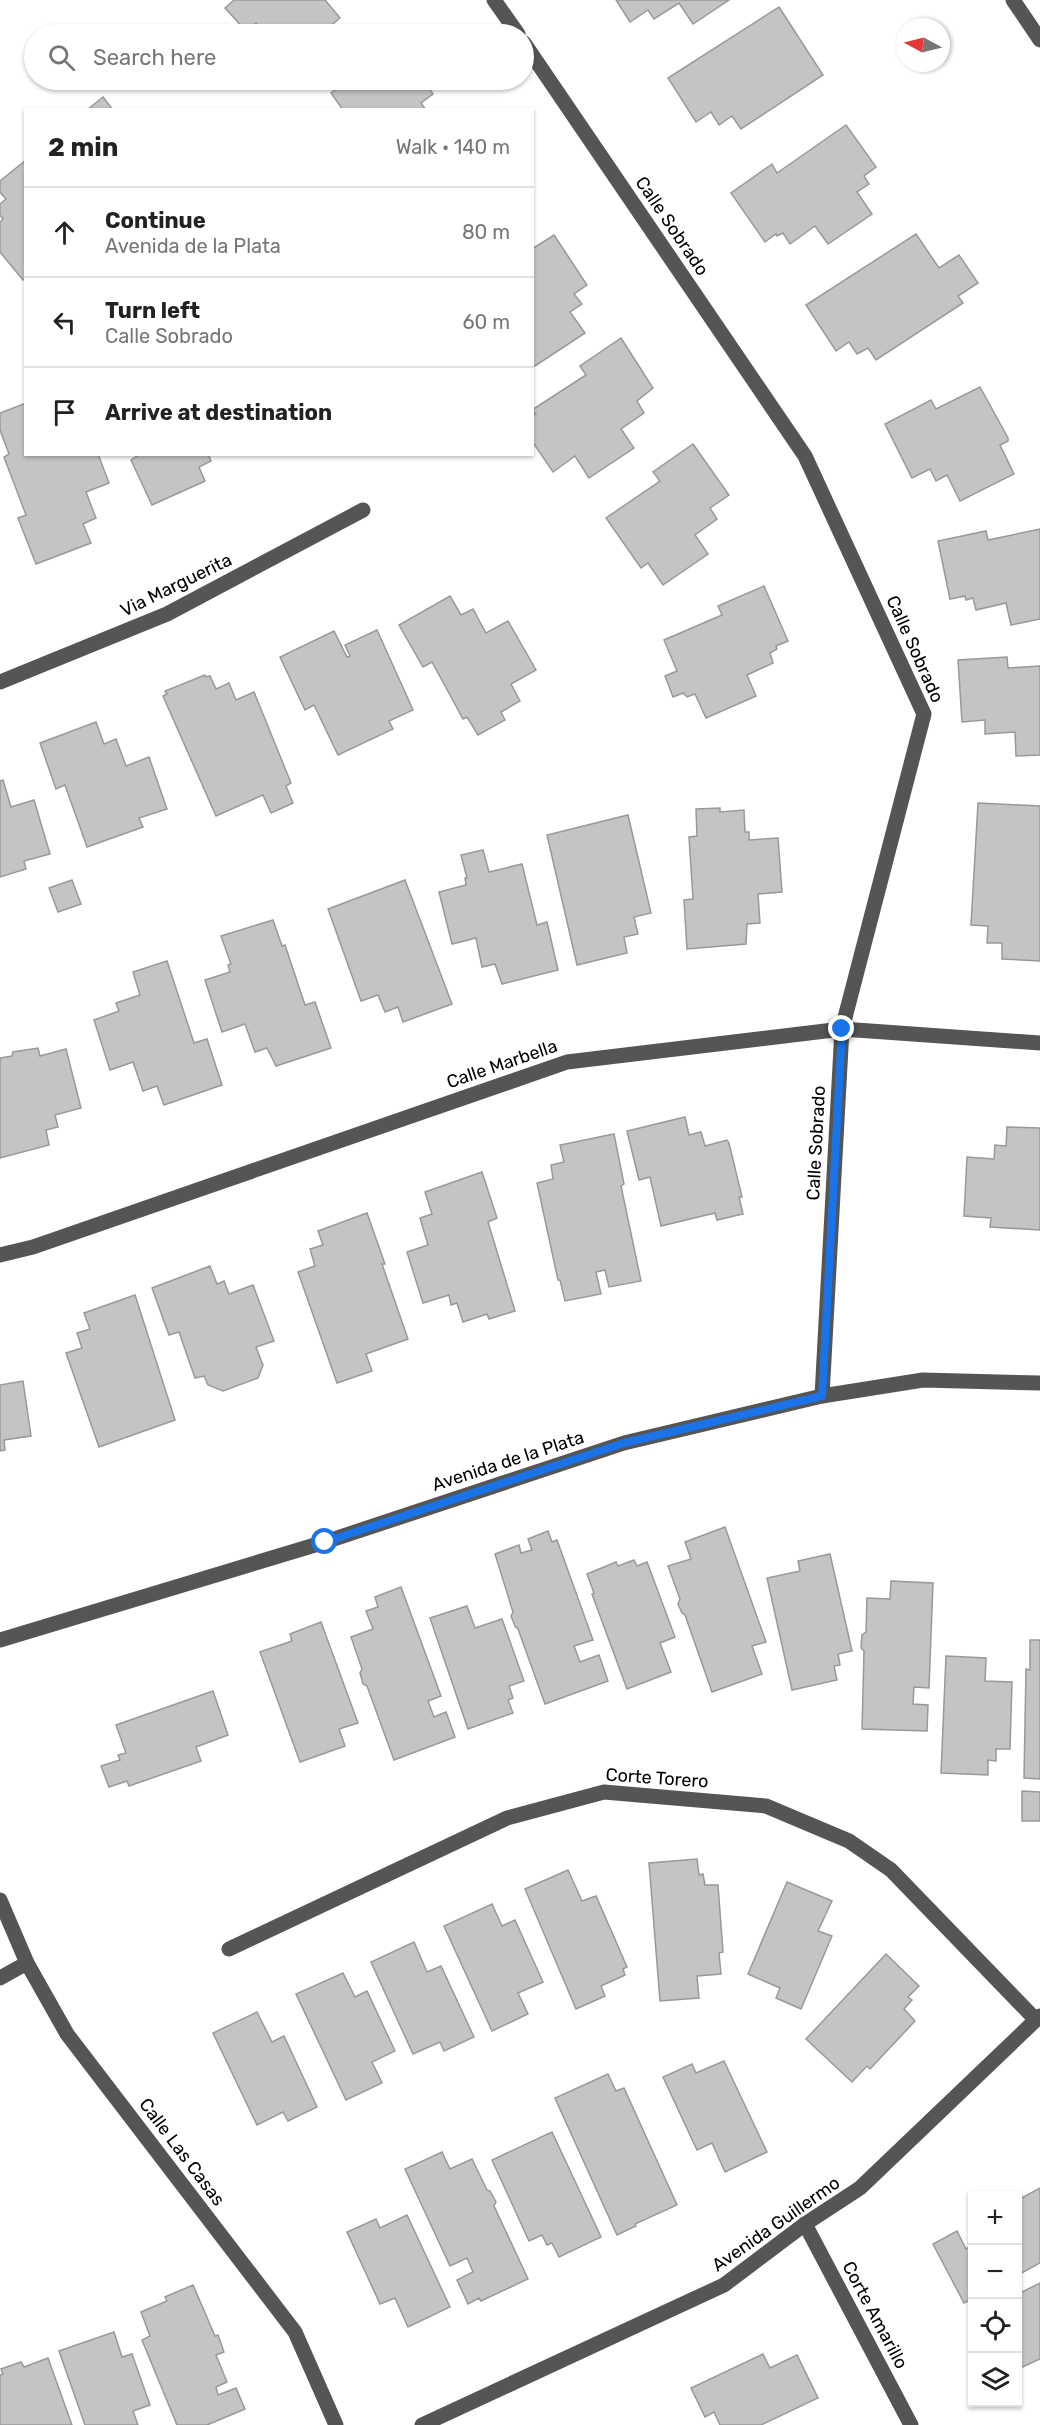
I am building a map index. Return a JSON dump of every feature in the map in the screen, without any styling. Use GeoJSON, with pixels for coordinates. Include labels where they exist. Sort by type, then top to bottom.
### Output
{"type":"FeatureCollection","features":[{"type":"Feature","properties":{"kind":"street"},"geometry":{"type":"LineString","coordinates":[[495,0],[511,24]]}},
{"type":"Feature","properties":{"kind":"street"},"geometry":{"type":"LineString","coordinates":[[1013,0],[1040,40]]}},
{"type":"Feature","properties":{"kind":"street","name":"Calle Sobrado"},"geometry":{"type":"LineString","coordinates":[[534,58],[805,456],[924,714],[842,1029],[822,1396]]}},
{"type":"Feature","properties":{"kind":"street","name":"Via Marguerita"},"geometry":{"type":"LineString","coordinates":[[0,682],[167,614],[363,510]]}},
{"type":"Feature","properties":{"kind":"street","name":"Calle Marbella"},"geometry":{"type":"LineString","coordinates":[[0,1255],[44,1243],[567,1062],[842,1029],[1040,1043]]}},
{"type":"Feature","properties":{"kind":"street","name":"Avenida de la Plata"},"geometry":{"type":"LineString","coordinates":[[0,1641],[325,1542],[624,1443],[822,1396],[923,1380],[1040,1383]]}},
{"type":"Feature","properties":{"kind":"street","name":"Corte Torero"},"geometry":{"type":"LineString","coordinates":[[230,1949],[507,1818],[604,1791],[766,1806],[849,1841],[891,1870],[1038,2018]]}},
{"type":"Feature","properties":{"kind":"street","name":"Calle Las Casas"},"geometry":{"type":"LineString","coordinates":[[0,1900],[27,1963],[67,2034],[295,2332],[336,2425]]}},
{"type":"Feature","properties":{"kind":"street"},"geometry":{"type":"LineString","coordinates":[[0,1978],[27,1963]]}},
{"type":"Feature","properties":{"kind":"street","name":"Avenida Guillermo"},"geometry":{"type":"LineString","coordinates":[[422,2425],[724,2286],[805,2224],[860,2188],[1038,2018]]}},
{"type":"Feature","properties":{"kind":"street","name":"Corte Amarillo"},"geometry":{"type":"LineString","coordinates":[[805,2224],[911,2425]]}},
{"type":"Feature","properties":{"kind":"building"},"geometry":{"type":"Polygon","coordinates":[[[234,0],[325,0],[340,18],[333,24],[240,24],[225,8],[234,0]]]}},
{"type":"Feature","properties":{"kind":"building"},"geometry":{"type":"Polygon","coordinates":[[[616,0],[729,0],[693,24],[679,3],[654,19],[648,10],[630,22],[616,0]]]}},
{"type":"Feature","properties":{"kind":"building"},"geometry":{"type":"Polygon","coordinates":[[[779,7],[823,75],[741,129],[732,116],[719,125],[711,112],[696,122],[668,78],[779,7]]]}},
{"type":"Feature","properties":{"kind":"building"},"geometry":{"type":"Polygon","coordinates":[[[335,90],[430,90],[433,94],[421,103],[425,108],[342,108],[331,93],[335,90]]]}},
{"type":"Feature","properties":{"kind":"building"},"geometry":{"type":"Polygon","coordinates":[[[103,97],[111,108],[89,108],[103,97]]]}},
{"type":"Feature","properties":{"kind":"building"},"geometry":{"type":"Polygon","coordinates":[[[846,125],[876,167],[864,176],[869,184],[857,192],[872,214],[828,244],[815,226],[790,244],[783,233],[777,236],[776,234],[765,242],[731,193],[772,164],[777,173],[846,125]]]}},
{"type":"Feature","properties":{"kind":"building"},"geometry":{"type":"Polygon","coordinates":[[[24,162],[23,280],[0,252],[0,222],[3,219],[0,215],[0,204],[6,199],[0,192],[0,181],[24,162]]]}},
{"type":"Feature","properties":{"kind":"building"},"geometry":{"type":"Polygon","coordinates":[[[916,234],[939,268],[959,255],[978,283],[958,296],[963,303],[876,360],[868,348],[857,354],[849,342],[836,351],[806,305],[916,234]]]}},
{"type":"Feature","properties":{"kind":"building"},"geometry":{"type":"Polygon","coordinates":[[[554,235],[587,285],[574,294],[582,304],[570,312],[585,333],[535,366],[534,365],[534,248],[554,235]]]}},
{"type":"Feature","properties":{"kind":"building"},"geometry":{"type":"Polygon","coordinates":[[[621,338],[653,388],[637,401],[644,413],[621,429],[634,448],[589,478],[575,456],[553,472],[534,444],[534,415],[536,414],[534,409],[586,375],[580,366],[621,338]]]}},
{"type":"Feature","properties":{"kind":"building"},"geometry":{"type":"Polygon","coordinates":[[[980,387],[1008,438],[1008,441],[1000,445],[1014,474],[960,501],[947,475],[936,481],[930,469],[912,478],[885,424],[931,400],[936,409],[980,387]]]}},
{"type":"Feature","properties":{"kind":"building"},"geometry":{"type":"Polygon","coordinates":[[[24,404],[24,456],[99,456],[109,483],[86,492],[96,518],[83,524],[91,543],[36,564],[18,518],[26,515],[4,457],[9,454],[0,430],[0,413],[24,404]]]}},
{"type":"Feature","properties":{"kind":"building"},"geometry":{"type":"Polygon","coordinates":[[[693,444],[729,495],[710,508],[717,519],[695,535],[708,554],[663,585],[648,563],[641,568],[606,518],[660,481],[653,472],[693,444]]]}},
{"type":"Feature","properties":{"kind":"building"},"geometry":{"type":"Polygon","coordinates":[[[137,456],[209,456],[211,461],[199,467],[205,481],[152,505],[131,460],[137,456]]]}},
{"type":"Feature","properties":{"kind":"building"},"geometry":{"type":"Polygon","coordinates":[[[1040,529],[1040,619],[1011,625],[1006,603],[976,610],[973,598],[966,600],[965,596],[950,599],[938,541],[986,531],[988,540],[1040,529]]]}},
{"type":"Feature","properties":{"kind":"building"},"geometry":{"type":"Polygon","coordinates":[[[764,586],[788,641],[776,646],[777,649],[770,653],[773,663],[747,675],[756,696],[706,718],[695,694],[687,697],[683,693],[673,697],[665,676],[677,671],[664,640],[722,615],[718,606],[764,586]]]}},
{"type":"Feature","properties":{"kind":"building"},"geometry":{"type":"Polygon","coordinates":[[[450,596],[461,615],[473,609],[486,633],[508,621],[536,670],[511,684],[520,701],[501,712],[505,720],[478,735],[467,717],[463,719],[432,662],[423,667],[399,625],[450,596]]]}},
{"type":"Feature","properties":{"kind":"building"},"geometry":{"type":"Polygon","coordinates":[[[377,630],[413,710],[389,721],[393,729],[338,755],[314,705],[305,710],[280,657],[334,631],[347,657],[350,656],[345,645],[377,630]]]}},
{"type":"Feature","properties":{"kind":"building"},"geometry":{"type":"Polygon","coordinates":[[[1007,657],[1008,668],[1040,666],[1040,755],[1016,756],[1015,732],[985,734],[985,720],[962,722],[958,660],[1007,657]]]}},
{"type":"Feature","properties":{"kind":"building"},"geometry":{"type":"Polygon","coordinates":[[[205,675],[210,676],[216,689],[229,683],[236,700],[254,692],[291,783],[286,786],[293,803],[271,813],[263,795],[216,816],[163,696],[167,694],[165,691],[205,675]]]}},
{"type":"Feature","properties":{"kind":"building"},"geometry":{"type":"Polygon","coordinates":[[[96,722],[104,744],[116,739],[126,766],[149,757],[167,809],[139,818],[143,827],[87,847],[65,785],[56,789],[40,743],[96,722]]]}},
{"type":"Feature","properties":{"kind":"building"},"geometry":{"type":"Polygon","coordinates":[[[3,780],[11,807],[34,800],[50,854],[24,861],[26,869],[0,877],[0,781],[3,780]]]}},
{"type":"Feature","properties":{"kind":"building"},"geometry":{"type":"Polygon","coordinates":[[[978,803],[1040,806],[1040,961],[1002,959],[1002,943],[987,943],[988,926],[971,925],[978,803]]]}},
{"type":"Feature","properties":{"kind":"building"},"geometry":{"type":"Polygon","coordinates":[[[720,808],[720,812],[744,810],[745,832],[749,832],[749,840],[778,838],[782,892],[758,894],[760,923],[747,924],[746,944],[687,949],[684,900],[693,899],[689,837],[697,836],[696,809],[720,808]]]}},
{"type":"Feature","properties":{"kind":"building"},"geometry":{"type":"Polygon","coordinates":[[[628,815],[651,913],[634,917],[638,934],[624,937],[627,953],[577,965],[547,835],[628,815]]]}},
{"type":"Feature","properties":{"kind":"building"},"geometry":{"type":"Polygon","coordinates":[[[483,850],[489,872],[522,864],[537,925],[547,922],[558,970],[502,984],[495,964],[482,967],[476,938],[452,944],[439,892],[466,885],[465,878],[467,878],[461,855],[483,850]]]}},
{"type":"Feature","properties":{"kind":"building"},"geometry":{"type":"Polygon","coordinates":[[[72,880],[81,904],[58,912],[49,888],[72,880]]]}},
{"type":"Feature","properties":{"kind":"building"},"geometry":{"type":"Polygon","coordinates":[[[405,880],[452,1004],[403,1022],[398,1007],[385,1012],[378,995],[361,1001],[328,909],[405,880]]]}},
{"type":"Feature","properties":{"kind":"building"},"geometry":{"type":"Polygon","coordinates":[[[273,920],[282,946],[285,945],[305,1005],[315,1002],[331,1048],[276,1066],[267,1048],[255,1052],[245,1024],[222,1032],[205,980],[230,972],[228,965],[231,964],[221,936],[273,920]]]}},
{"type":"Feature","properties":{"kind":"building"},"geometry":{"type":"Polygon","coordinates":[[[167,961],[194,1043],[207,1039],[222,1085],[164,1105],[157,1086],[143,1091],[133,1062],[110,1070],[94,1020],[119,1011],[116,1003],[140,995],[133,972],[167,961]]]}},
{"type":"Feature","properties":{"kind":"building"},"geometry":{"type":"Polygon","coordinates":[[[38,1048],[40,1056],[66,1049],[81,1108],[55,1115],[58,1127],[46,1130],[49,1145],[0,1158],[0,1058],[12,1056],[13,1052],[38,1048]]]}},
{"type":"Feature","properties":{"kind":"building"},"geometry":{"type":"Polygon","coordinates":[[[685,1117],[689,1135],[701,1132],[705,1146],[727,1140],[729,1143],[742,1197],[739,1197],[743,1214],[717,1220],[715,1213],[661,1226],[650,1177],[639,1180],[627,1131],[685,1117]]]}},
{"type":"Feature","properties":{"kind":"building"},"geometry":{"type":"Polygon","coordinates":[[[1007,1127],[1040,1128],[1040,1230],[990,1227],[991,1218],[964,1216],[967,1157],[994,1159],[995,1145],[1006,1146],[1007,1127]]]}},
{"type":"Feature","properties":{"kind":"building"},"geometry":{"type":"Polygon","coordinates":[[[614,1134],[624,1184],[621,1186],[641,1281],[609,1287],[605,1270],[596,1272],[601,1294],[565,1301],[560,1280],[558,1280],[537,1183],[553,1179],[551,1165],[564,1162],[560,1145],[614,1134]]]}},
{"type":"Feature","properties":{"kind":"building"},"geometry":{"type":"Polygon","coordinates":[[[482,1172],[497,1218],[488,1222],[515,1311],[489,1319],[487,1314],[463,1322],[457,1303],[451,1305],[449,1295],[423,1303],[407,1252],[428,1245],[420,1218],[432,1214],[425,1192],[482,1172]]]}},
{"type":"Feature","properties":{"kind":"building"},"geometry":{"type":"Polygon","coordinates":[[[367,1213],[408,1339],[366,1354],[372,1371],[337,1383],[298,1272],[315,1266],[310,1249],[323,1245],[318,1231],[367,1213]]]}},
{"type":"Feature","properties":{"kind":"building"},"geometry":{"type":"Polygon","coordinates":[[[210,1266],[217,1284],[224,1281],[229,1294],[253,1285],[274,1341],[256,1347],[263,1365],[258,1378],[223,1391],[208,1385],[204,1376],[195,1378],[179,1332],[169,1335],[152,1288],[210,1266]]]}},
{"type":"Feature","properties":{"kind":"building"},"geometry":{"type":"Polygon","coordinates":[[[135,1295],[175,1420],[99,1447],[66,1353],[82,1348],[77,1333],[90,1329],[84,1313],[135,1295]]]}},
{"type":"Feature","properties":{"kind":"building"},"geometry":{"type":"Polygon","coordinates":[[[23,1381],[31,1436],[4,1440],[5,1450],[0,1451],[0,1385],[23,1381]]]}},
{"type":"Feature","properties":{"kind":"building"},"geometry":{"type":"Polygon","coordinates":[[[725,1527],[766,1642],[752,1646],[762,1674],[712,1692],[685,1615],[678,1604],[680,1599],[668,1566],[691,1559],[685,1542],[725,1527]]]}},
{"type":"Feature","properties":{"kind":"building"},"geometry":{"type":"Polygon","coordinates":[[[548,1531],[552,1542],[557,1540],[593,1640],[574,1646],[580,1662],[599,1655],[608,1681],[545,1704],[518,1629],[511,1616],[513,1612],[495,1554],[519,1545],[521,1553],[532,1550],[528,1539],[548,1531]]]}},
{"type":"Feature","properties":{"kind":"building"},"geometry":{"type":"Polygon","coordinates":[[[830,1554],[852,1651],[838,1654],[840,1665],[834,1666],[837,1680],[792,1690],[767,1578],[800,1571],[798,1561],[830,1554]]]}},
{"type":"Feature","properties":{"kind":"building"},"geometry":{"type":"Polygon","coordinates":[[[634,1560],[637,1566],[647,1562],[675,1637],[660,1643],[671,1672],[627,1689],[592,1594],[594,1593],[587,1574],[616,1562],[618,1566],[634,1560]]]}},
{"type":"Feature","properties":{"kind":"building"},"geometry":{"type":"Polygon","coordinates":[[[891,1581],[933,1583],[929,1688],[914,1687],[913,1704],[928,1705],[927,1731],[862,1729],[864,1651],[861,1648],[862,1635],[866,1632],[867,1598],[890,1599],[891,1581]]]}},
{"type":"Feature","properties":{"kind":"building"},"geometry":{"type":"Polygon","coordinates":[[[401,1587],[441,1696],[428,1701],[434,1717],[446,1712],[455,1737],[394,1760],[367,1686],[363,1684],[360,1673],[362,1669],[351,1637],[373,1629],[366,1611],[378,1607],[375,1597],[401,1587]]]}},
{"type":"Feature","properties":{"kind":"building"},"geometry":{"type":"Polygon","coordinates":[[[467,1606],[475,1628],[502,1619],[524,1681],[509,1686],[513,1698],[508,1700],[513,1713],[468,1729],[430,1618],[467,1606]]]}},
{"type":"Feature","properties":{"kind":"building"},"geometry":{"type":"Polygon","coordinates":[[[321,1622],[358,1723],[339,1729],[345,1746],[300,1762],[260,1652],[292,1641],[290,1634],[321,1622]]]}},
{"type":"Feature","properties":{"kind":"building"},"geometry":{"type":"Polygon","coordinates":[[[1030,1640],[1040,1640],[1040,1779],[1024,1778],[1026,1669],[1030,1670],[1030,1640]]]}},
{"type":"Feature","properties":{"kind":"building"},"geometry":{"type":"Polygon","coordinates":[[[946,1656],[986,1658],[985,1681],[1012,1682],[1010,1749],[996,1749],[996,1761],[988,1760],[988,1775],[941,1773],[946,1656]]]}},
{"type":"Feature","properties":{"kind":"building"},"geometry":{"type":"Polygon","coordinates":[[[213,1691],[228,1735],[196,1747],[201,1761],[129,1786],[127,1781],[109,1787],[101,1766],[120,1760],[118,1755],[126,1753],[116,1725],[213,1691]]]}},
{"type":"Feature","properties":{"kind":"building"},"geometry":{"type":"Polygon","coordinates":[[[1022,1791],[1040,1792],[1040,1821],[1022,1821],[1022,1791]]]}},
{"type":"Feature","properties":{"kind":"building"},"geometry":{"type":"Polygon","coordinates":[[[697,1859],[699,1875],[703,1874],[705,1885],[718,1885],[723,1952],[719,1953],[721,1974],[697,1976],[699,1998],[660,2001],[649,1863],[697,1859]]]}},
{"type":"Feature","properties":{"kind":"building"},"geometry":{"type":"Polygon","coordinates":[[[568,1870],[582,1901],[596,1896],[627,1967],[623,1969],[625,1975],[601,1986],[605,1996],[576,2009],[525,1889],[568,1870]]]}},
{"type":"Feature","properties":{"kind":"building"},"geometry":{"type":"Polygon","coordinates":[[[787,1882],[832,1901],[818,1931],[832,1936],[801,2009],[776,1998],[780,1988],[748,1974],[787,1882]]]}},
{"type":"Feature","properties":{"kind":"building"},"geometry":{"type":"Polygon","coordinates":[[[492,1904],[502,1926],[515,1920],[543,1982],[518,1993],[528,2014],[492,2031],[444,1926],[492,1904]]]}},
{"type":"Feature","properties":{"kind":"building"},"geometry":{"type":"Polygon","coordinates":[[[414,1942],[427,1972],[441,1966],[474,2037],[444,2051],[440,2042],[413,2054],[371,1962],[414,1942]]]}},
{"type":"Feature","properties":{"kind":"building"},"geometry":{"type":"Polygon","coordinates":[[[886,1954],[919,1986],[908,1997],[912,2000],[904,2009],[915,2021],[870,2069],[867,2066],[852,2082],[806,2039],[886,1954]]]}},
{"type":"Feature","properties":{"kind":"building"},"geometry":{"type":"Polygon","coordinates":[[[343,1973],[355,1997],[367,1991],[395,2051],[372,2062],[382,2083],[346,2100],[296,1994],[343,1973]]]}},
{"type":"Feature","properties":{"kind":"building"},"geometry":{"type":"Polygon","coordinates":[[[257,2012],[272,2042],[284,2036],[317,2107],[288,2121],[283,2112],[257,2125],[213,2033],[257,2012]]]}},
{"type":"Feature","properties":{"kind":"building"},"geometry":{"type":"Polygon","coordinates":[[[724,2061],[767,2152],[725,2172],[712,2143],[697,2150],[663,2077],[692,2064],[696,2073],[724,2061]]]}},
{"type":"Feature","properties":{"kind":"building"},"geometry":{"type":"Polygon","coordinates":[[[608,2074],[616,2091],[624,2088],[677,2205],[617,2235],[555,2098],[608,2074]]]}},
{"type":"Feature","properties":{"kind":"building"},"geometry":{"type":"Polygon","coordinates":[[[552,2132],[601,2237],[559,2257],[552,2243],[547,2245],[542,2235],[529,2241],[492,2160],[552,2132]]]}},
{"type":"Feature","properties":{"kind":"building"},"geometry":{"type":"Polygon","coordinates":[[[442,2152],[450,2169],[472,2159],[487,2190],[496,2202],[494,2206],[528,2279],[481,2301],[479,2298],[468,2304],[457,2280],[473,2272],[467,2258],[450,2266],[405,2169],[442,2152]]]}},
{"type":"Feature","properties":{"kind":"building"},"geometry":{"type":"Polygon","coordinates":[[[1040,2188],[1040,2263],[1022,2273],[1022,2245],[1022,2198],[1040,2188]]]}},
{"type":"Feature","properties":{"kind":"building"},"geometry":{"type":"Polygon","coordinates":[[[407,2215],[450,2307],[408,2327],[395,2298],[380,2304],[347,2232],[376,2219],[380,2228],[407,2215]]]}},
{"type":"Feature","properties":{"kind":"building"},"geometry":{"type":"Polygon","coordinates":[[[957,2231],[966,2249],[968,2248],[968,2301],[964,2303],[933,2244],[957,2231]]]}},
{"type":"Feature","properties":{"kind":"building"},"geometry":{"type":"Polygon","coordinates":[[[1040,2283],[1040,2359],[1022,2367],[1022,2299],[1022,2292],[1040,2283]]]}},
{"type":"Feature","properties":{"kind":"building"},"geometry":{"type":"Polygon","coordinates":[[[193,2285],[224,2352],[216,2355],[227,2382],[216,2387],[218,2395],[236,2388],[245,2409],[207,2425],[177,2425],[142,2340],[150,2336],[141,2312],[167,2301],[165,2297],[193,2285]]]}},
{"type":"Feature","properties":{"kind":"building"},"geometry":{"type":"Polygon","coordinates":[[[114,2332],[122,2357],[132,2354],[150,2405],[133,2411],[138,2425],[85,2425],[59,2351],[114,2332]]]}},
{"type":"Feature","properties":{"kind":"building"},"geometry":{"type":"Polygon","coordinates":[[[763,2354],[770,2368],[797,2355],[818,2398],[761,2425],[720,2425],[714,2412],[705,2417],[691,2388],[763,2354]]]}},
{"type":"Feature","properties":{"kind":"building"},"geometry":{"type":"Polygon","coordinates":[[[48,2358],[72,2425],[0,2425],[0,2375],[3,2374],[1,2369],[21,2362],[24,2367],[48,2358]]]}},
{"type":"Feature","properties":{"kind":"route"},"geometry":{"type":"LineString","coordinates":[[325,1542],[624,1443],[822,1396],[842,1029]]}}]}
